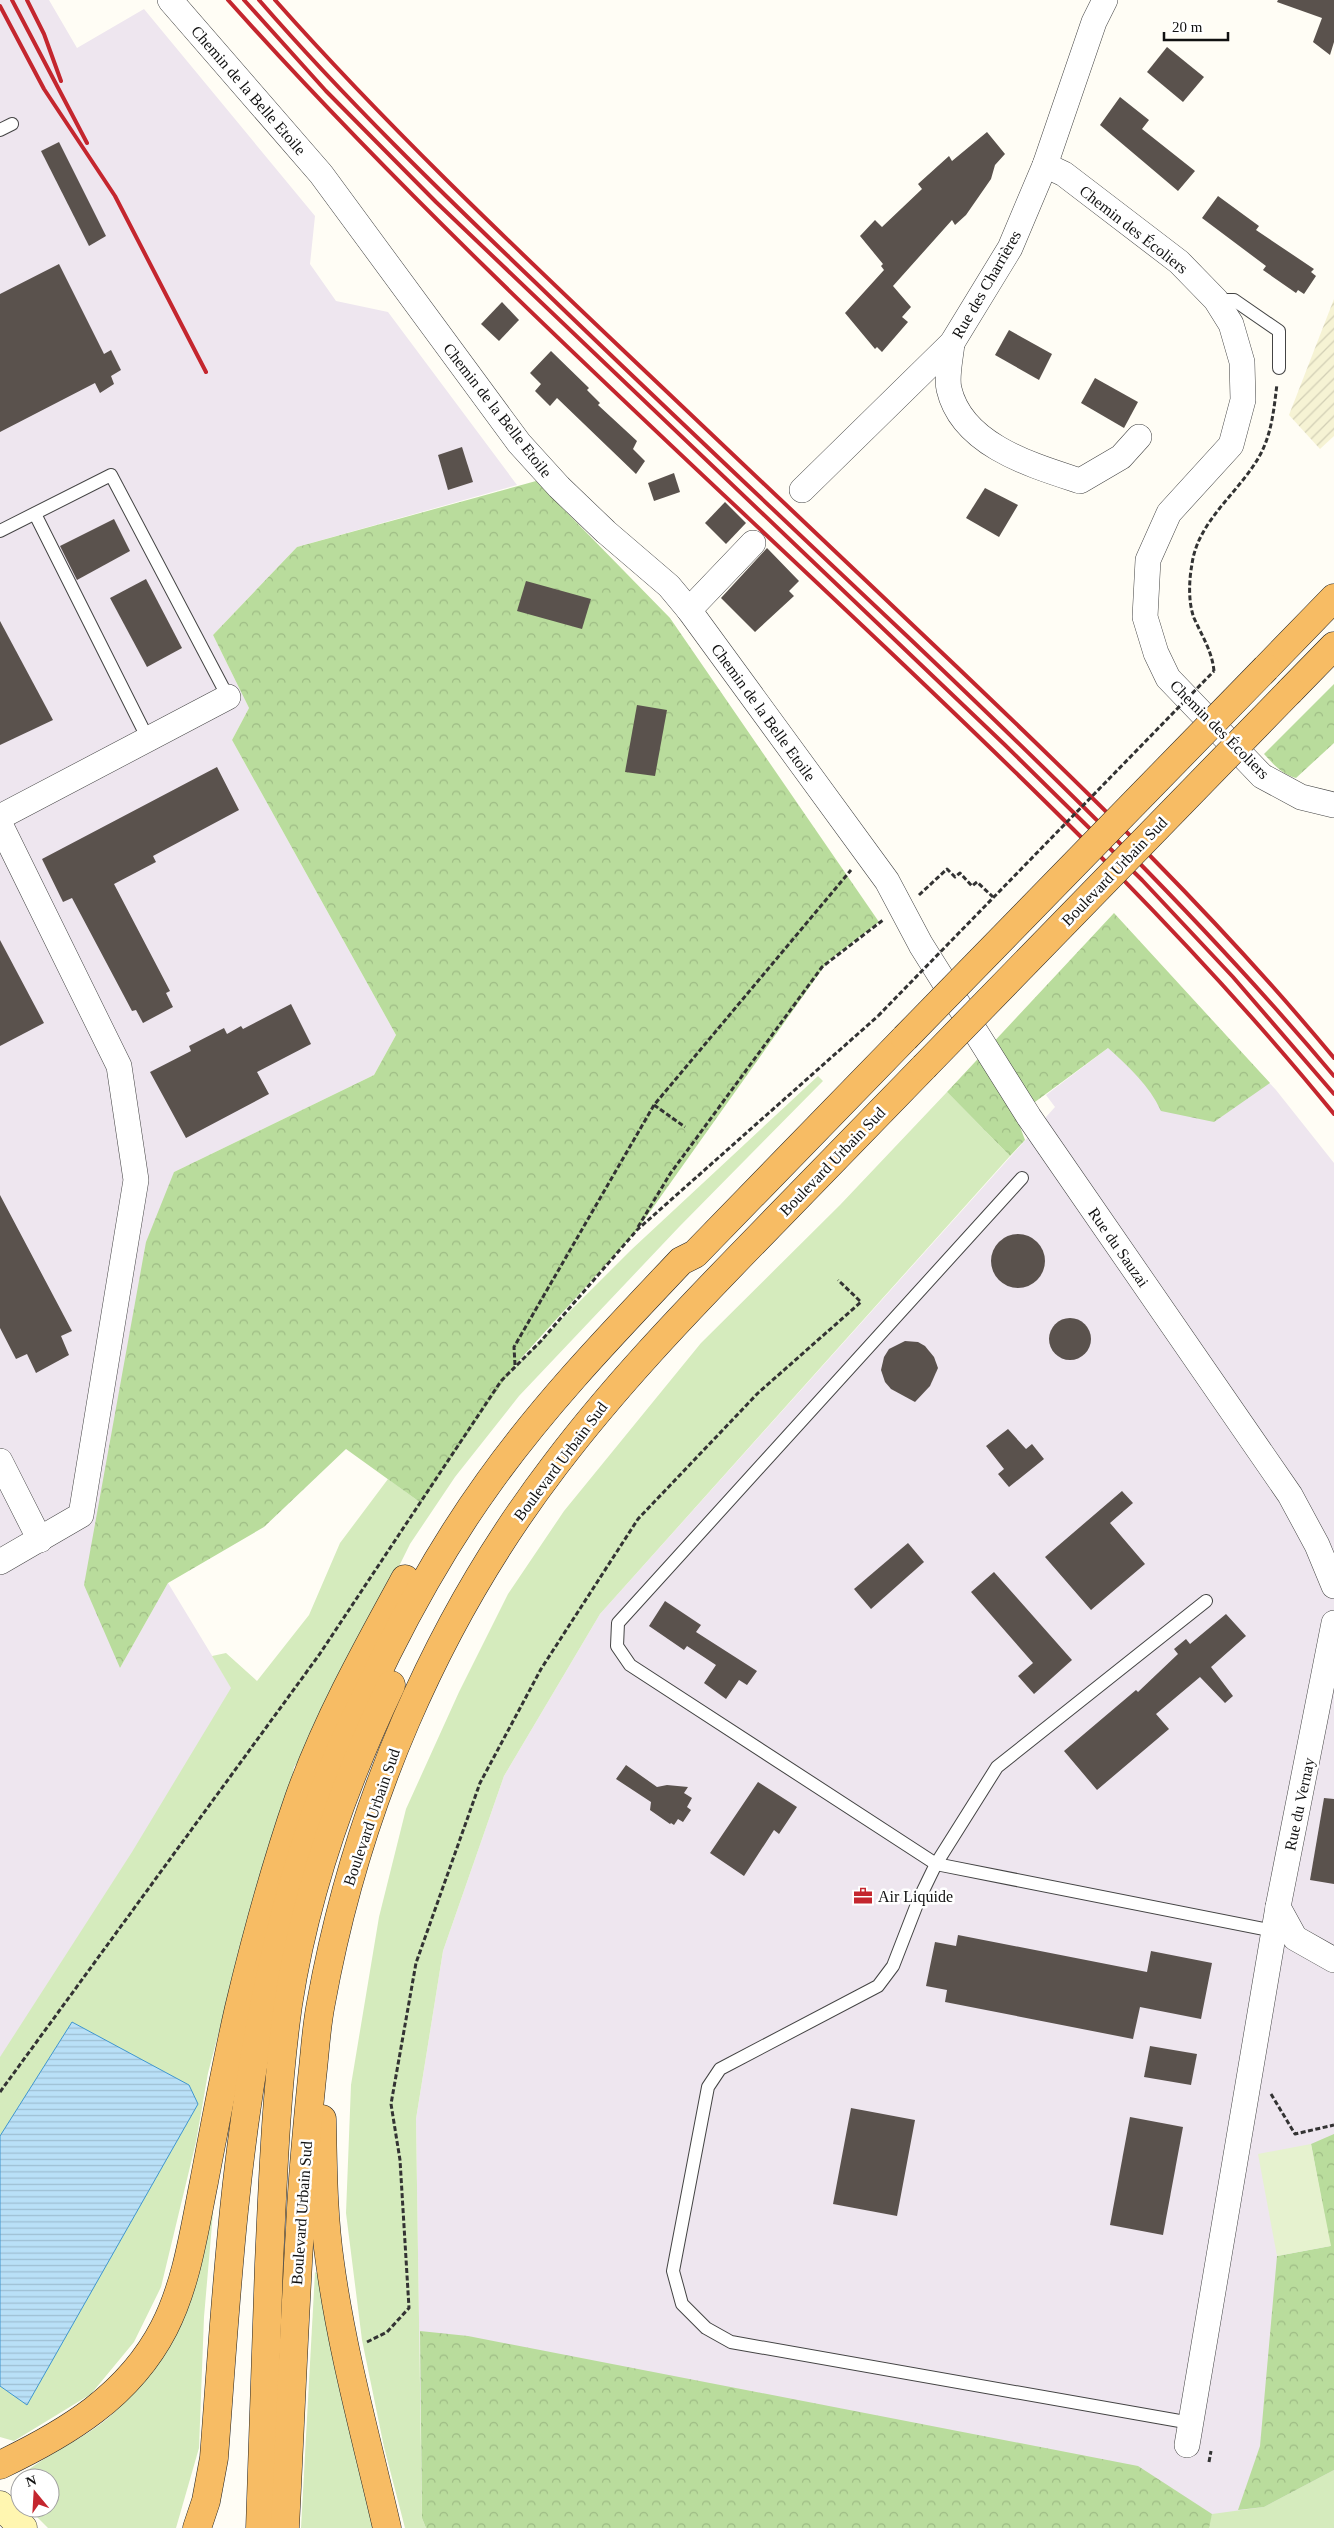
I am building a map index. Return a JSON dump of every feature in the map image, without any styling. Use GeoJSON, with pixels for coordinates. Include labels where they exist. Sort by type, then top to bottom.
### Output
{"type":"FeatureCollection","features":[{"type":"Feature","properties":{"kind":"highway","name":"Boulevard Urbain Sud"},"geometry":{"type":"LineString","coordinates":[[695,1254],[1334,598]]}},
{"type":"Feature","properties":{"kind":"highway","name":"Boulevard Urbain Sud"},"geometry":{"type":"LineString","coordinates":[[285,2528],[303,2159],[320,2008],[341,1908],[383,1776],[410,1711],[442,1645],[494,1553],[552,1468],[631,1372],[924,1067],[1334,646]]}},
{"type":"Feature","properties":{"kind":"highway"},"geometry":{"type":"LineString","coordinates":[[0,2465],[57,2436],[91,2414],[114,2395],[139,2368],[150,2352],[174,2305],[191,2250],[240,2007],[257,1937],[288,1833],[313,1762],[341,1701],[364,1654],[408,1574],[470,1478],[533,1398],[666,1260],[695,1254]]}},
{"type":"Feature","properties":{"kind":"highway"},"geometry":{"type":"LineString","coordinates":[[197,2528],[206,2501],[214,2458],[239,2170],[260,2024],[291,1892],[309,1832],[331,1771],[362,1704],[429,1574],[488,1482],[584,1364],[681,1261],[695,1254]]}},
{"type":"Feature","properties":{"kind":"highway"},"geometry":{"type":"LineString","coordinates":[[260,2528],[272,2197],[283,2047],[288,2004],[302,1934],[338,1813],[364,1746],[417,1633],[476,1530],[529,1454],[564,1409],[688,1269],[695,1254]]}},
{"type":"Feature","properties":{"kind":"highway"},"geometry":{"type":"LineString","coordinates":[[320,2008],[324,2215],[330,2265],[347,2352],[387,2528]]}},
{"type":"Feature","properties":{"kind":"main road"},"geometry":{"type":"LineString","coordinates":[[0,2505],[23,2528]]}},
{"type":"Feature","properties":{"kind":"street","name":"Chemin de la Belle Etoile"},"geometry":{"type":"LineString","coordinates":[[170,0],[321,174],[519,443],[606,532],[669,586],[689,610],[887,881],[911,901]]}},
{"type":"Feature","properties":{"kind":"street","name":"Rue des Charrières"},"geometry":{"type":"LineString","coordinates":[[802,490],[952,343],[1010,248],[1045,165],[1094,22],[1105,0]]}},
{"type":"Feature","properties":{"kind":"street","name":"Chemin des Écoliers"},"geometry":{"type":"LineString","coordinates":[[1045,165],[1064,174],[1179,262],[1216,300],[1231,324],[1242,362],[1244,400],[1231,445],[1169,513],[1148,560],[1145,617],[1156,653],[1168,678],[1262,776],[1301,797],[1334,805]]}},
{"type":"Feature","properties":{"kind":"street"},"geometry":{"type":"LineString","coordinates":[[952,343],[948,388],[961,419],[985,440],[1037,467],[1080,481],[1121,457],[1139,437]]}},
{"type":"Feature","properties":{"kind":"street"},"geometry":{"type":"LineString","coordinates":[[689,610],[753,543]]}},
{"type":"Feature","properties":{"kind":"street"},"geometry":{"type":"LineString","coordinates":[[0,817],[228,697]]}},
{"type":"Feature","properties":{"kind":"street"},"geometry":{"type":"LineString","coordinates":[[0,824],[119,1066],[136,1180],[81,1515],[0,1562]]}},
{"type":"Feature","properties":{"kind":"street","name":"Rue du Sauzai"},"geometry":{"type":"LineString","coordinates":[[911,901],[921,945],[1029,1117],[1290,1495],[1317,1545],[1334,1586]]}},
{"type":"Feature","properties":{"kind":"street"},"geometry":{"type":"LineString","coordinates":[[0,1461],[40,1540]]}},
{"type":"Feature","properties":{"kind":"street","name":"Rue du Vernay"},"geometry":{"type":"LineString","coordinates":[[1189,2434],[1278,1907],[1334,1623]]}},
{"type":"Feature","properties":{"kind":"street"},"geometry":{"type":"LineString","coordinates":[[1278,1907],[1296,1938],[1334,1960]]}},
{"type":"Feature","properties":{"kind":"lane"},"geometry":{"type":"LineString","coordinates":[[0,130],[12,124]]}},
{"type":"Feature","properties":{"kind":"lane"},"geometry":{"type":"LineString","coordinates":[[1216,300],[1234,300],[1279,331],[1278,368]]}},
{"type":"Feature","properties":{"kind":"lane"},"geometry":{"type":"LineString","coordinates":[[0,531],[111,475],[228,697]]}},
{"type":"Feature","properties":{"kind":"lane"},"geometry":{"type":"LineString","coordinates":[[34,514],[148,739]]}},
{"type":"Feature","properties":{"kind":"lane"},"geometry":{"type":"LineString","coordinates":[[1022,1178],[618,1623],[617,1646],[630,1665],[936,1864],[1274,1931]]}},
{"type":"Feature","properties":{"kind":"lane"},"geometry":{"type":"LineString","coordinates":[[1189,2434],[731,2342],[706,2328],[682,2304],[672,2271],[708,2087],[720,2069],[878,1986],[893,1966],[919,1900],[936,1864],[997,1767],[1206,1601]]}},
{"type":"Feature","properties":{"kind":"path"},"geometry":{"type":"LineString","coordinates":[[0,2092],[319,1655],[501,1381],[541,1341],[637,1230],[878,1016],[1214,671],[1213,656],[1193,615],[1190,590],[1192,563],[1210,521],[1260,455],[1273,419],[1278,368]]}},
{"type":"Feature","properties":{"kind":"path"},"geometry":{"type":"LineString","coordinates":[[516,1365],[514,1347],[654,1105],[844,877],[868,854]]}},
{"type":"Feature","properties":{"kind":"path"},"geometry":{"type":"LineString","coordinates":[[637,1230],[670,1174],[822,966],[879,922],[911,901],[947,869],[955,877],[960,873],[972,886],[978,882],[993,898]]}},
{"type":"Feature","properties":{"kind":"path"},"geometry":{"type":"LineString","coordinates":[[654,1105],[685,1127]]}},
{"type":"Feature","properties":{"kind":"path"},"geometry":{"type":"LineString","coordinates":[[347,2352],[387,2332],[409,2308],[400,2160],[391,2104],[416,1963],[480,1783],[541,1669],[638,1519],[758,1393],[860,1302],[838,1280]]}},
{"type":"Feature","properties":{"kind":"path"},"geometry":{"type":"LineString","coordinates":[[1249,2078],[1262,2080],[1295,2134],[1334,2125]]}},
{"type":"Feature","properties":{"kind":"shaded area"},"geometry":{"type":"Polygon","coordinates":[[[0,0],[49,0],[77,48],[144,9],[315,216],[310,264],[336,301],[388,312],[517,485],[297,547],[213,635],[249,708],[232,740],[396,1035],[374,1075],[174,1172],[120,1668],[168,1583],[231,1687],[245,1737],[0,2058],[0,0]]]}},
{"type":"Feature","properties":{"kind":"shaded area"},"geometry":{"type":"Polygon","coordinates":[[[1334,299],[1334,436],[1320,449],[1289,415],[1334,299]]]}},
{"type":"Feature","properties":{"kind":"shaded area"},"geometry":{"type":"Polygon","coordinates":[[[1171,977],[1276,1090],[1334,1163],[1334,2528],[426,2528],[422,2518],[416,2119],[443,1951],[504,1776],[600,1614],[1055,1107],[1046,1095],[1108,1048],[1171,977]]]}},
{"type":"Feature","properties":{"kind":"green space"},"geometry":{"type":"Polygon","coordinates":[[[536,481],[670,618],[879,922],[828,961],[637,1230],[515,1365],[421,1503],[346,1449],[264,1527],[168,1583],[120,1668],[84,1585],[146,1242],[174,1172],[374,1075],[396,1035],[232,740],[249,708],[213,635],[297,547],[536,481]]]}},
{"type":"Feature","properties":{"kind":"green space"},"geometry":{"type":"Polygon","coordinates":[[[1334,684],[1334,743],[1296,778],[1283,772],[1264,754],[1334,684]]]}},
{"type":"Feature","properties":{"kind":"green space"},"geometry":{"type":"Polygon","coordinates":[[[1114,913],[1270,1083],[1214,1122],[1161,1111],[1151,1093],[1131,1069],[1108,1048],[1016,1116],[1025,1140],[1010,1156],[947,1092],[1114,913]]]}},
{"type":"Feature","properties":{"kind":"green space"},"geometry":{"type":"Polygon","coordinates":[[[818,1076],[823,1081],[679,1227],[519,1396],[455,1477],[410,1544],[309,1748],[294,1767],[285,1816],[251,1910],[208,2073],[196,2142],[161,2287],[134,2342],[91,2394],[14,2441],[0,2437],[0,2386],[27,2404],[0,2136],[0,2057],[132,1852],[231,1688],[212,1656],[226,1653],[257,1681],[309,1615],[340,1543],[388,1479],[421,1503],[513,1368],[631,1250],[818,1076]]]}},
{"type":"Feature","properties":{"kind":"green space"},"geometry":{"type":"Polygon","coordinates":[[[947,1092],[1010,1156],[600,1614],[504,1776],[443,1951],[416,2119],[422,2518],[426,2528],[405,2528],[384,2447],[362,2340],[346,2213],[351,2085],[379,1917],[406,1809],[459,1692],[508,1594],[564,1511],[701,1343],[840,1205],[947,1092]]]}},
{"type":"Feature","properties":{"kind":"green space"},"geometry":{"type":"Polygon","coordinates":[[[1334,2134],[1334,2470],[1264,2507],[1238,2510],[1260,2446],[1277,2256],[1330,2246],[1311,2144],[1334,2134]]]}},
{"type":"Feature","properties":{"kind":"green space"},"geometry":{"type":"Polygon","coordinates":[[[1311,2144],[1331,2246],[1277,2256],[1258,2154],[1311,2144]]]}},
{"type":"Feature","properties":{"kind":"green space"},"geometry":{"type":"Polygon","coordinates":[[[208,2212],[213,2213],[204,2317],[199,2448],[176,2528],[48,2528],[38,2518],[60,2518],[60,2468],[31,2468],[98,2426],[122,2406],[141,2382],[157,2356],[170,2329],[208,2212]]]}},
{"type":"Feature","properties":{"kind":"green space"},"geometry":{"type":"Polygon","coordinates":[[[315,2272],[323,2277],[377,2528],[301,2528],[315,2272]]]}},
{"type":"Feature","properties":{"kind":"green space"},"geometry":{"type":"Polygon","coordinates":[[[420,2331],[468,2336],[1138,2466],[1212,2514],[1209,2528],[426,2528],[422,2518],[420,2331]]]}},
{"type":"Feature","properties":{"kind":"green space"},"geometry":{"type":"Polygon","coordinates":[[[1334,2470],[1334,2528],[1208,2528],[1212,2514],[1264,2507],[1334,2470]]]}},
{"type":"Feature","properties":{"kind":"water"},"geometry":{"type":"Polygon","coordinates":[[[72,2022],[189,2085],[198,2104],[27,2405],[0,2386],[0,2136],[72,2022]]]}},
{"type":"Feature","properties":{"kind":"building"},"geometry":{"type":"Polygon","coordinates":[[[1278,0],[1334,0],[1334,42],[1330,55],[1313,42],[1322,18],[1277,2],[1278,0]]]}},
{"type":"Feature","properties":{"kind":"building"},"geometry":{"type":"Polygon","coordinates":[[[1167,47],[1204,77],[1183,102],[1147,72],[1167,47]]]}},
{"type":"Feature","properties":{"kind":"building"},"geometry":{"type":"Polygon","coordinates":[[[1120,97],[1149,120],[1142,129],[1195,171],[1178,191],[1100,125],[1120,97]]]}},
{"type":"Feature","properties":{"kind":"building"},"geometry":{"type":"Polygon","coordinates":[[[987,132],[1005,154],[995,165],[991,179],[966,215],[955,225],[952,220],[893,286],[911,307],[902,317],[908,322],[882,352],[877,347],[875,349],[845,313],[884,270],[881,266],[883,264],[860,236],[875,220],[882,227],[922,189],[918,184],[949,156],[952,161],[987,132]]]}},
{"type":"Feature","properties":{"kind":"building"},"geometry":{"type":"Polygon","coordinates":[[[59,142],[106,236],[89,246],[41,151],[59,142]]]}},
{"type":"Feature","properties":{"kind":"building"},"geometry":{"type":"Polygon","coordinates":[[[1218,196],[1259,226],[1256,230],[1314,269],[1311,272],[1316,276],[1304,294],[1298,290],[1296,293],[1263,270],[1266,266],[1202,218],[1218,196]]]}},
{"type":"Feature","properties":{"kind":"building"},"geometry":{"type":"Polygon","coordinates":[[[59,264],[104,354],[111,350],[121,370],[111,376],[114,384],[100,393],[95,383],[0,432],[0,294],[59,264]]]}},
{"type":"Feature","properties":{"kind":"building"},"geometry":{"type":"Polygon","coordinates":[[[502,302],[519,320],[499,341],[481,324],[502,302]]]}},
{"type":"Feature","properties":{"kind":"building"},"geometry":{"type":"Polygon","coordinates":[[[1009,330],[1052,354],[1039,380],[995,355],[1009,330]]]}},
{"type":"Feature","properties":{"kind":"building"},"geometry":{"type":"Polygon","coordinates":[[[551,351],[589,388],[587,390],[600,403],[598,405],[637,441],[633,449],[645,461],[636,474],[557,398],[550,406],[535,391],[541,384],[530,373],[551,351]]]}},
{"type":"Feature","properties":{"kind":"building"},"geometry":{"type":"Polygon","coordinates":[[[1095,378],[1138,402],[1124,428],[1081,403],[1095,378]]]}},
{"type":"Feature","properties":{"kind":"building"},"geometry":{"type":"Polygon","coordinates":[[[462,447],[473,482],[448,490],[438,455],[462,447]]]}},
{"type":"Feature","properties":{"kind":"building"},"geometry":{"type":"Polygon","coordinates":[[[674,473],[680,492],[654,501],[648,483],[674,473]]]}},
{"type":"Feature","properties":{"kind":"building"},"geometry":{"type":"Polygon","coordinates":[[[985,488],[1018,505],[999,537],[966,518],[985,488]]]}},
{"type":"Feature","properties":{"kind":"building"},"geometry":{"type":"Polygon","coordinates":[[[725,502],[746,523],[726,544],[705,523],[725,502]]]}},
{"type":"Feature","properties":{"kind":"building"},"geometry":{"type":"Polygon","coordinates":[[[114,519],[130,551],[77,580],[60,546],[114,519]]]}},
{"type":"Feature","properties":{"kind":"building"},"geometry":{"type":"Polygon","coordinates":[[[767,548],[799,581],[789,591],[794,596],[755,632],[721,598],[767,548]]]}},
{"type":"Feature","properties":{"kind":"building"},"geometry":{"type":"Polygon","coordinates":[[[146,579],[182,648],[147,667],[110,598],[146,579]]]}},
{"type":"Feature","properties":{"kind":"building"},"geometry":{"type":"Polygon","coordinates":[[[526,581],[591,599],[582,629],[517,611],[526,581]]]}},
{"type":"Feature","properties":{"kind":"building"},"geometry":{"type":"Polygon","coordinates":[[[0,621],[53,720],[0,745],[0,621]]]}},
{"type":"Feature","properties":{"kind":"building"},"geometry":{"type":"Polygon","coordinates":[[[637,705],[667,710],[655,776],[625,772],[637,705]]]}},
{"type":"Feature","properties":{"kind":"building"},"geometry":{"type":"Polygon","coordinates":[[[217,767],[239,810],[153,856],[156,862],[114,884],[170,991],[166,993],[173,1007],[143,1023],[136,1010],[132,1011],[72,898],[63,902],[42,859],[217,767]]]}},
{"type":"Feature","properties":{"kind":"building"},"geometry":{"type":"Polygon","coordinates":[[[0,940],[44,1023],[0,1046],[0,940]]]}},
{"type":"Feature","properties":{"kind":"building"},"geometry":{"type":"Polygon","coordinates":[[[291,1004],[311,1044],[257,1072],[269,1094],[186,1138],[150,1072],[191,1051],[189,1046],[224,1028],[227,1034],[241,1026],[243,1029],[291,1004]]]}},
{"type":"Feature","properties":{"kind":"building"},"geometry":{"type":"Polygon","coordinates":[[[0,1195],[72,1331],[61,1336],[69,1355],[36,1373],[27,1354],[16,1359],[0,1328],[0,1195]]]}},
{"type":"Feature","properties":{"kind":"building"},"geometry":{"type":"Polygon","coordinates":[[[1013,1234],[1023,1234],[1033,1238],[1041,1246],[1045,1261],[1041,1276],[1033,1284],[1023,1288],[1013,1288],[1003,1284],[995,1276],[991,1266],[991,1256],[995,1246],[1003,1238],[1013,1234]]]}},
{"type":"Feature","properties":{"kind":"building"},"geometry":{"type":"Polygon","coordinates":[[[1070,1318],[1085,1324],[1091,1339],[1085,1354],[1070,1360],[1055,1354],[1049,1339],[1055,1324],[1070,1318]]]}},
{"type":"Feature","properties":{"kind":"building"},"geometry":{"type":"Polygon","coordinates":[[[905,1341],[918,1342],[925,1346],[934,1357],[938,1368],[930,1386],[915,1402],[891,1389],[885,1382],[881,1370],[884,1357],[889,1349],[905,1341]]]}},
{"type":"Feature","properties":{"kind":"building"},"geometry":{"type":"Polygon","coordinates":[[[1008,1429],[1026,1449],[1032,1444],[1044,1459],[1009,1487],[998,1474],[1004,1469],[986,1446],[1008,1429]]]}},
{"type":"Feature","properties":{"kind":"building"},"geometry":{"type":"Polygon","coordinates":[[[1122,1491],[1133,1503],[1110,1523],[1145,1564],[1091,1610],[1045,1557],[1122,1491]]]}},
{"type":"Feature","properties":{"kind":"building"},"geometry":{"type":"Polygon","coordinates":[[[908,1543],[924,1562],[871,1609],[854,1589],[908,1543]]]}},
{"type":"Feature","properties":{"kind":"building"},"geometry":{"type":"Polygon","coordinates":[[[994,1572],[1072,1660],[1034,1694],[1018,1676],[1033,1663],[971,1592],[994,1572]]]}},
{"type":"Feature","properties":{"kind":"building"},"geometry":{"type":"Polygon","coordinates":[[[665,1601],[701,1625],[696,1632],[757,1671],[747,1685],[739,1680],[726,1699],[704,1683],[716,1665],[687,1646],[684,1650],[649,1626],[665,1601]]]}},
{"type":"Feature","properties":{"kind":"building"},"geometry":{"type":"Polygon","coordinates":[[[1226,1614],[1246,1636],[1211,1667],[1233,1696],[1225,1703],[1200,1677],[1156,1714],[1169,1729],[1097,1790],[1064,1751],[1136,1690],[1138,1692],[1178,1654],[1174,1649],[1186,1639],[1190,1644],[1226,1614]]]}},
{"type":"Feature","properties":{"kind":"building"},"geometry":{"type":"Polygon","coordinates":[[[626,1765],[657,1787],[667,1785],[688,1787],[684,1793],[692,1798],[687,1807],[691,1810],[683,1822],[678,1819],[674,1825],[670,1824],[650,1810],[651,1802],[616,1779],[626,1765]]]}},
{"type":"Feature","properties":{"kind":"building"},"geometry":{"type":"Polygon","coordinates":[[[758,1782],[797,1807],[779,1834],[774,1830],[744,1876],[710,1853],[758,1782]]]}},
{"type":"Feature","properties":{"kind":"building"},"geometry":{"type":"Polygon","coordinates":[[[1324,1798],[1334,1799],[1334,1884],[1310,1880],[1324,1798]]]}},
{"type":"Feature","properties":{"kind":"building"},"geometry":{"type":"Polygon","coordinates":[[[958,1935],[1147,1972],[1151,1951],[1212,1963],[1201,2019],[1140,2007],[1133,2039],[945,2002],[947,1990],[926,1986],[935,1942],[956,1946],[958,1935]]]}},
{"type":"Feature","properties":{"kind":"building"},"geometry":{"type":"Polygon","coordinates":[[[1150,2046],[1197,2054],[1191,2085],[1144,2077],[1150,2046]]]}},
{"type":"Feature","properties":{"kind":"building"},"geometry":{"type":"Polygon","coordinates":[[[851,2108],[915,2120],[897,2216],[833,2204],[851,2108]]]}},
{"type":"Feature","properties":{"kind":"building"},"geometry":{"type":"Polygon","coordinates":[[[1130,2117],[1183,2127],[1163,2235],[1110,2225],[1130,2117]]]}},
{"type":"Feature","properties":{"kind":"railway"},"geometry":{"type":"LineString","coordinates":[[12,0],[87,143]]}},
{"type":"Feature","properties":{"kind":"railway"},"geometry":{"type":"LineString","coordinates":[[27,0],[44,34],[61,81]]}},
{"type":"Feature","properties":{"kind":"railway"},"geometry":{"type":"LineString","coordinates":[[228,0],[306,85],[467,250],[944,704],[1118,874],[1229,992],[1334,1114]]}},
{"type":"Feature","properties":{"kind":"railway"},"geometry":{"type":"LineString","coordinates":[[244,0],[326,91],[436,202],[1005,745],[1142,880],[1233,977],[1334,1094]]}},
{"type":"Feature","properties":{"kind":"railway"},"geometry":{"type":"LineString","coordinates":[[259,0],[360,110],[465,215],[963,690],[1127,850],[1233,961],[1334,1076]]}},
{"type":"Feature","properties":{"kind":"railway"},"geometry":{"type":"LineString","coordinates":[[275,0],[402,136],[491,223],[1056,762],[1199,906],[1290,1006],[1334,1058]]}},
{"type":"Feature","properties":{"kind":"railway"},"geometry":{"type":"LineString","coordinates":[[0,6],[44,89],[115,196],[206,372]]}},
{"type":"Feature","properties":{"kind":"place","name":"Air Liquide"},"geometry":{"type":"Point","coordinates":[863,1896]}}]}
